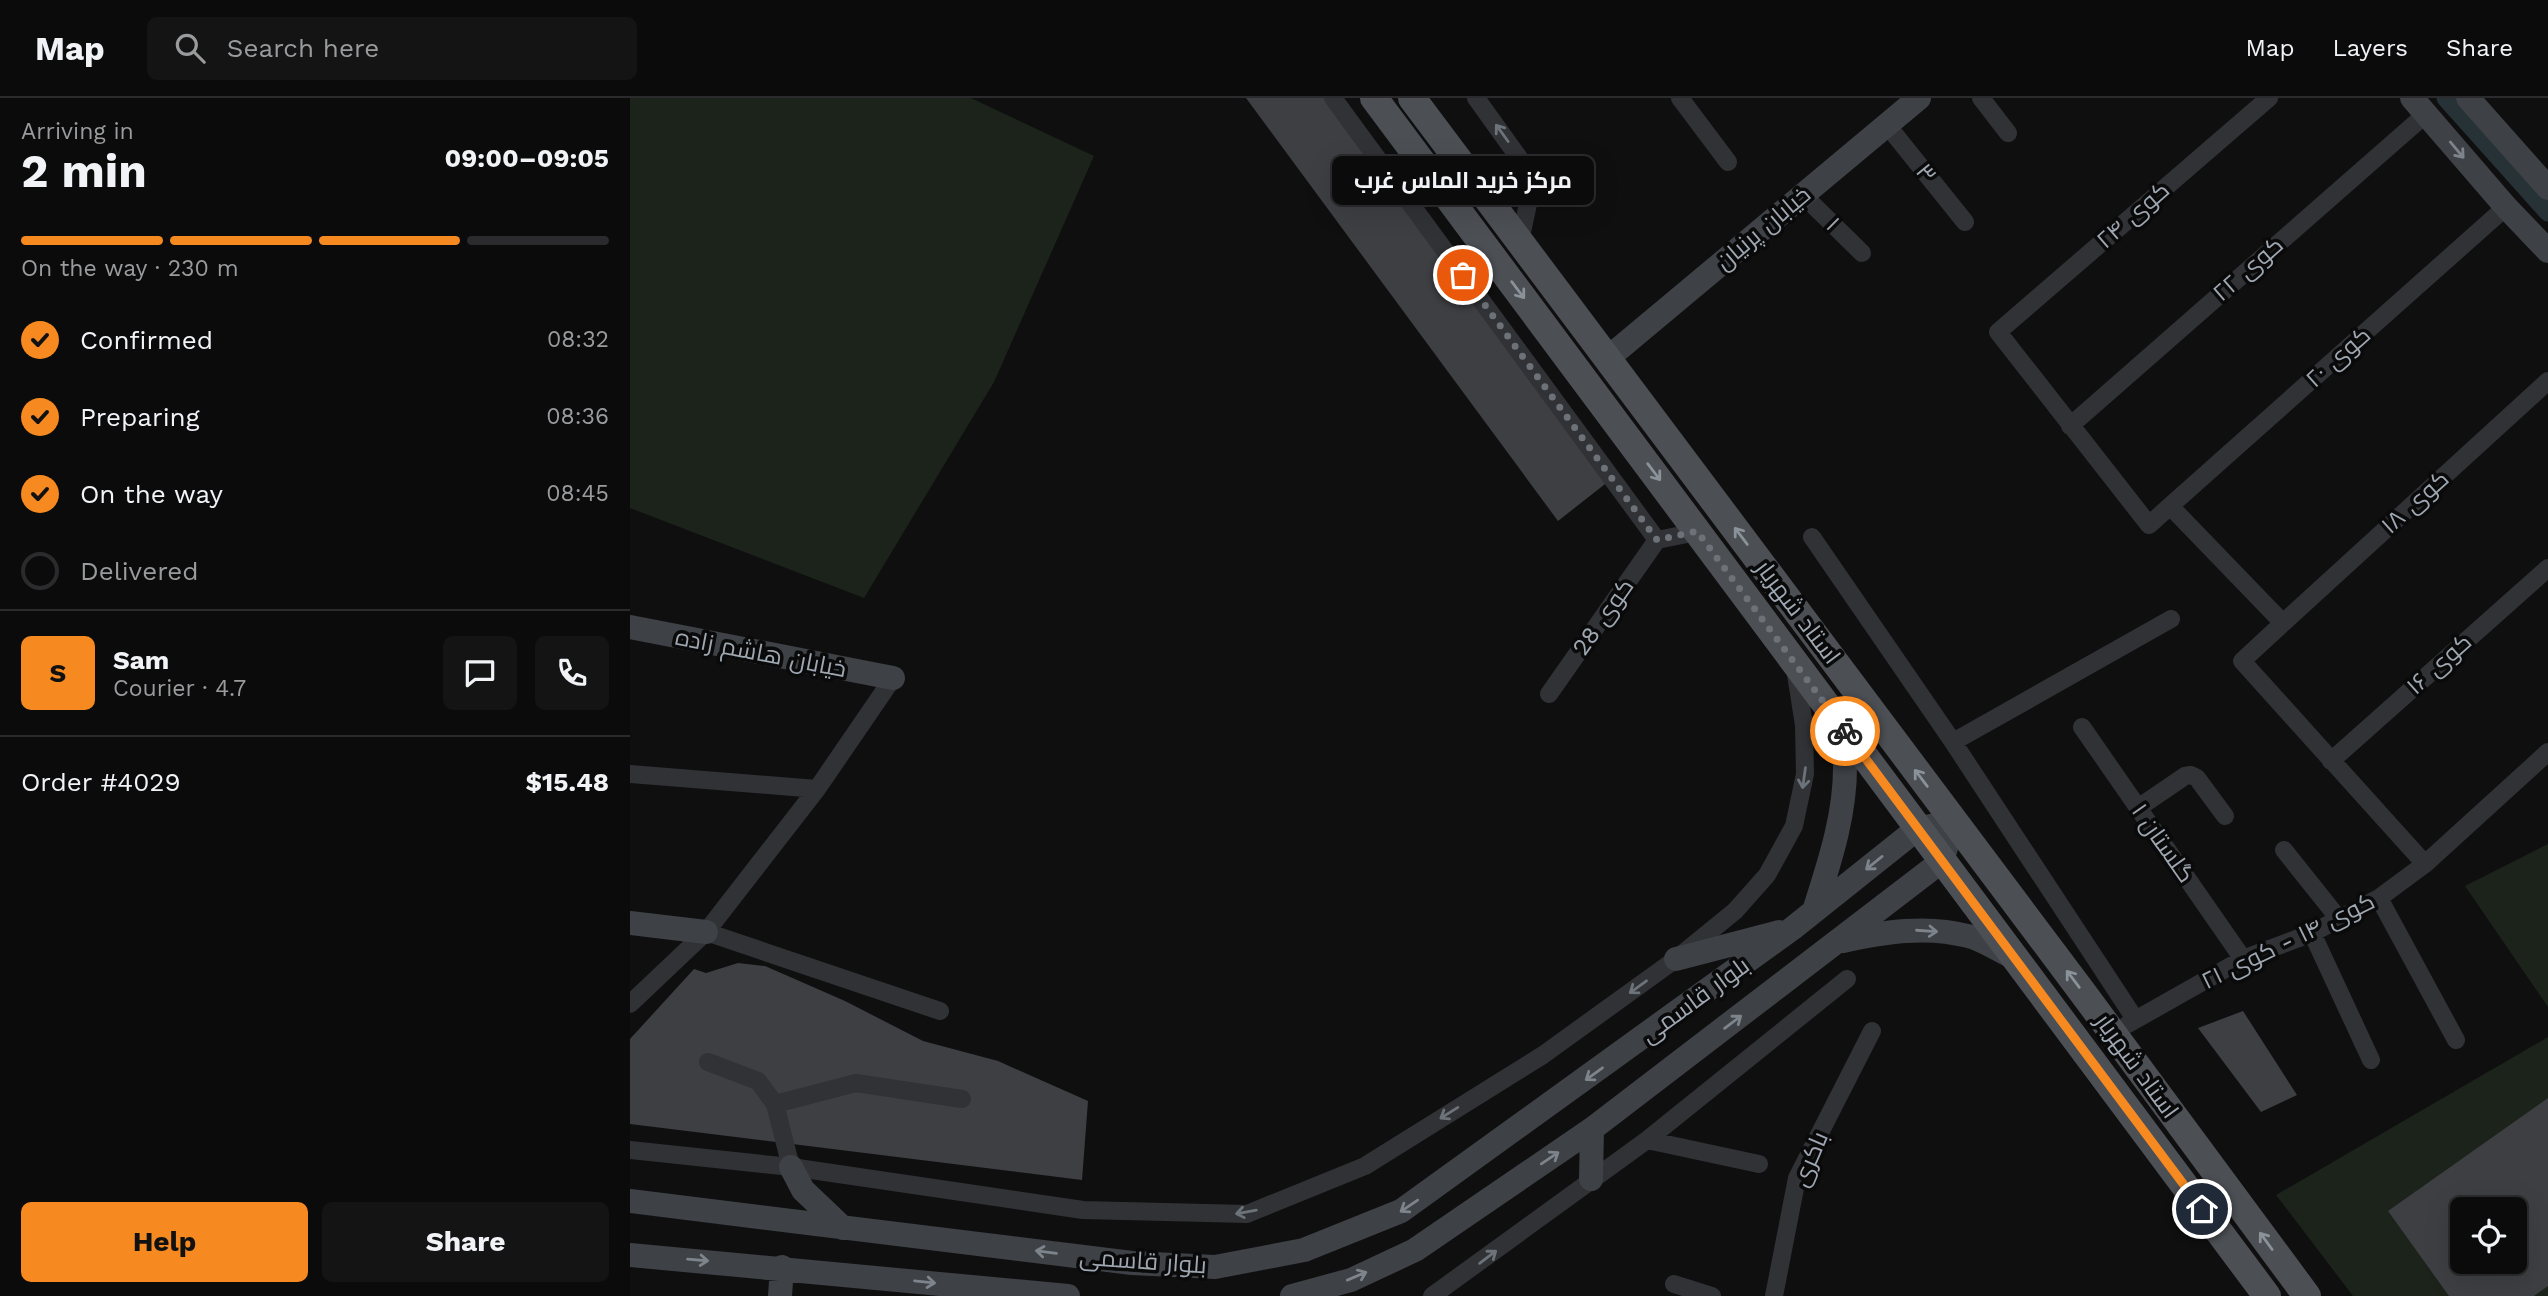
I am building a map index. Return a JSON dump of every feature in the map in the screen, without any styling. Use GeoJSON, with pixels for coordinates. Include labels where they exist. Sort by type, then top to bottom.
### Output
{"type":"FeatureCollection","features":[{"type":"Feature","properties":{"kind":"main road","name":"استاد شهریار"},"geometry":{"type":"LineString","coordinates":[[1374,98],[2267,1296]]}},
{"type":"Feature","properties":{"kind":"main road","name":"استاد شهریار"},"geometry":{"type":"LineString","coordinates":[[1412,98],[1954,821],[2124,1026],[2306,1296]]}},
{"type":"Feature","properties":{"kind":"main road","name":"خیابان پرنیان"},"geometry":{"type":"LineString","coordinates":[[1608,358],[1919,98]]}},
{"type":"Feature","properties":{"kind":"main road"},"geometry":{"type":"LineString","coordinates":[[2468,98],[2548,187]]}},
{"type":"Feature","properties":{"kind":"main road"},"geometry":{"type":"LineString","coordinates":[[2420,107],[2506,207],[2548,251]]}},
{"type":"Feature","properties":{"kind":"main road","name":"خیابان هاشم زاده"},"geometry":{"type":"LineString","coordinates":[[630,628],[893,678]]}},
{"type":"Feature","properties":{"kind":"main road"},"geometry":{"type":"LineString","coordinates":[[1814,911],[1835,844],[1845,761],[1829,709]]}},
{"type":"Feature","properties":{"kind":"main road"},"geometry":{"type":"LineString","coordinates":[[1942,860],[1954,821]]}},
{"type":"Feature","properties":{"kind":"main road","name":"بلوار قاسمی"},"geometry":{"type":"LineString","coordinates":[[630,1201],[1132,1263],[1215,1267],[1304,1250],[1401,1211],[1793,928],[1917,829],[1954,821]]}},
{"type":"Feature","properties":{"kind":"main road","name":"بلوار قاسمی"},"geometry":{"type":"LineString","coordinates":[[1292,1296],[1351,1280],[1415,1250],[1592,1129],[1942,860]]}},
{"type":"Feature","properties":{"kind":"main road"},"geometry":{"type":"LineString","coordinates":[[630,923],[706,932]]}},
{"type":"Feature","properties":{"kind":"main road"},"geometry":{"type":"LineString","coordinates":[[1676,959],[1793,928]]}},
{"type":"Feature","properties":{"kind":"main road"},"geometry":{"type":"LineString","coordinates":[[1836,943],[1887,932],[1924,930],[1968,936],[2017,959]]}},
{"type":"Feature","properties":{"kind":"main road"},"geometry":{"type":"LineString","coordinates":[[1591,1179],[1592,1129]]}},
{"type":"Feature","properties":{"kind":"main road"},"geometry":{"type":"LineString","coordinates":[[791,1167],[803,1190],[843,1228]]}},
{"type":"Feature","properties":{"kind":"main road","name":"بلوار قاسمی"},"geometry":{"type":"LineString","coordinates":[[630,1255],[782,1267],[1068,1296]]}},
{"type":"Feature","properties":{"kind":"main road"},"geometry":{"type":"LineString","coordinates":[[780,1296],[782,1267]]}},
{"type":"Feature","properties":{"kind":"street"},"geometry":{"type":"LineString","coordinates":[[1333,98],[1657,540],[1697,531]]}},
{"type":"Feature","properties":{"kind":"street"},"geometry":{"type":"LineString","coordinates":[[1476,98],[1527,169],[1531,190],[1520,241]]}},
{"type":"Feature","properties":{"kind":"street"},"geometry":{"type":"LineString","coordinates":[[1680,98],[1728,162]]}},
{"type":"Feature","properties":{"kind":"street"},"geometry":{"type":"LineString","coordinates":[[1981,98],[2008,133]]}},
{"type":"Feature","properties":{"kind":"street","name":"کوی ۲۴"},"geometry":{"type":"LineString","coordinates":[[2070,425],[1998,332],[2269,98]]}},
{"type":"Feature","properties":{"kind":"street","name":"کوی ۲۲"},"geometry":{"type":"LineString","coordinates":[[2070,425],[2418,121],[2420,107]]}},
{"type":"Feature","properties":{"kind":"street","name":"۳"},"geometry":{"type":"LineString","coordinates":[[1886,125],[1965,222]]}},
{"type":"Feature","properties":{"kind":"street","name":"۱"},"geometry":{"type":"LineString","coordinates":[[1803,195],[1862,253]]}},
{"type":"Feature","properties":{"kind":"street","name":"کوی ۲۰"},"geometry":{"type":"LineString","coordinates":[[2070,425],[2149,525],[2506,207]]}},
{"type":"Feature","properties":{"kind":"street","name":"کوی ۱۸"},"geometry":{"type":"LineString","coordinates":[[2331,761],[2242,661],[2548,381]]}},
{"type":"Feature","properties":{"kind":"street"},"geometry":{"type":"LineString","coordinates":[[2170,506],[2283,623]]}},
{"type":"Feature","properties":{"kind":"street"},"geometry":{"type":"LineString","coordinates":[[1812,537],[1952,742],[2124,1026]]}},
{"type":"Feature","properties":{"kind":"street","name":"کوی 28"},"geometry":{"type":"LineString","coordinates":[[1549,694],[1657,540]]}},
{"type":"Feature","properties":{"kind":"street","name":"کوی ۱۶"},"geometry":{"type":"LineString","coordinates":[[2331,761],[2548,568]]}},
{"type":"Feature","properties":{"kind":"street"},"geometry":{"type":"LineString","coordinates":[[1952,742],[2171,619]]}},
{"type":"Feature","properties":{"kind":"street"},"geometry":{"type":"LineString","coordinates":[[630,1150],[791,1167],[1083,1210],[1247,1214],[1364,1166],[1543,1055],[1676,959],[1735,911],[1767,875],[1794,826],[1805,774],[1804,725],[1794,662]]}},
{"type":"Feature","properties":{"kind":"street"},"geometry":{"type":"LineString","coordinates":[[630,1004],[706,932],[817,789],[893,678]]}},
{"type":"Feature","properties":{"kind":"street","name":"۱ گلستان"},"geometry":{"type":"LineString","coordinates":[[2082,727],[2243,959]]}},
{"type":"Feature","properties":{"kind":"street","name":"کوی ۱۴ - کوی ۲۱"},"geometry":{"type":"LineString","coordinates":[[2124,1026],[2243,959],[2312,933],[2379,898],[2425,864],[2548,752]]}},
{"type":"Feature","properties":{"kind":"street"},"geometry":{"type":"LineString","coordinates":[[2331,761],[2425,864]]}},
{"type":"Feature","properties":{"kind":"street"},"geometry":{"type":"LineString","coordinates":[[630,775],[817,789]]}},
{"type":"Feature","properties":{"kind":"street"},"geometry":{"type":"LineString","coordinates":[[2138,808],[2185,776],[2191,775],[2197,778],[2225,816]]}},
{"type":"Feature","properties":{"kind":"street"},"geometry":{"type":"LineString","coordinates":[[2284,850],[2339,919]]}},
{"type":"Feature","properties":{"kind":"street"},"geometry":{"type":"LineString","coordinates":[[2379,898],[2456,1040]]}},
{"type":"Feature","properties":{"kind":"street"},"geometry":{"type":"LineString","coordinates":[[706,932],[940,1011]]}},
{"type":"Feature","properties":{"kind":"street"},"geometry":{"type":"LineString","coordinates":[[2312,933],[2371,1060]]}},
{"type":"Feature","properties":{"kind":"street"},"geometry":{"type":"LineString","coordinates":[[1441,1294],[1591,1179],[1647,1140],[1847,979]]}},
{"type":"Feature","properties":{"kind":"street","name":"باکری"},"geometry":{"type":"LineString","coordinates":[[1774,1296],[1797,1178],[1872,1031]]}},
{"type":"Feature","properties":{"kind":"street"},"geometry":{"type":"LineString","coordinates":[[708,1062],[758,1081],[775,1104],[791,1167]]}},
{"type":"Feature","properties":{"kind":"street"},"geometry":{"type":"LineString","coordinates":[[775,1104],[856,1083],[961,1099]]}},
{"type":"Feature","properties":{"kind":"street"},"geometry":{"type":"LineString","coordinates":[[1647,1140],[1759,1164]]}},
{"type":"Feature","properties":{"kind":"street"},"geometry":{"type":"LineString","coordinates":[[1674,1284],[1712,1296]]}},
{"type":"Feature","properties":{"kind":"shaded area"},"geometry":{"type":"Polygon","coordinates":[[[630,98],[971,98],[1094,156],[994,382],[864,598],[630,508],[630,98]]]}},
{"type":"Feature","properties":{"kind":"shaded area"},"geometry":{"type":"Polygon","coordinates":[[[2548,844],[2548,1007],[2465,886],[2548,844]]]}},
{"type":"Feature","properties":{"kind":"shaded area"},"geometry":{"type":"Polygon","coordinates":[[[2548,1037],[2548,1296],[2353,1296],[2276,1195],[2548,1037]]]}},
{"type":"Feature","properties":{"kind":"building"},"geometry":{"type":"Polygon","coordinates":[[[1246,98],[1340,98],[1614,477],[1558,521],[1246,98]]]}},
{"type":"Feature","properties":{"kind":"building"},"geometry":{"type":"Polygon","coordinates":[[[738,963],[765,966],[845,1001],[923,1041],[998,1061],[1088,1101],[1082,1180],[630,1124],[630,1039],[694,969],[706,973],[738,963]]]}},
{"type":"Feature","properties":{"kind":"building"},"geometry":{"type":"Polygon","coordinates":[[[2243,1011],[2297,1095],[2261,1112],[2198,1028],[2243,1011]]]}},
{"type":"Feature","properties":{"kind":"building"},"geometry":{"type":"Polygon","coordinates":[[[2548,1098],[2548,1286],[2534,1296],[2449,1296],[2388,1211],[2548,1098]]]}},
{"type":"Feature","properties":{"kind":"waterway"},"geometry":{"type":"LineString","coordinates":[[2446,98],[2548,212]]}},
{"type":"Feature","properties":{"kind":"way so far"},"geometry":{"type":"LineString","coordinates":[[1463,275],[1657,540],[1697,531],[1845,731]]}},
{"type":"Feature","properties":{"kind":"place","name":"مرکز خرید الماس غرب"},"geometry":{"type":"Point","coordinates":[1463,275]}},
{"type":"Feature","properties":{"kind":"route"},"geometry":{"type":"LineString","coordinates":[[1845,731],[2202,1209]]}}]}
